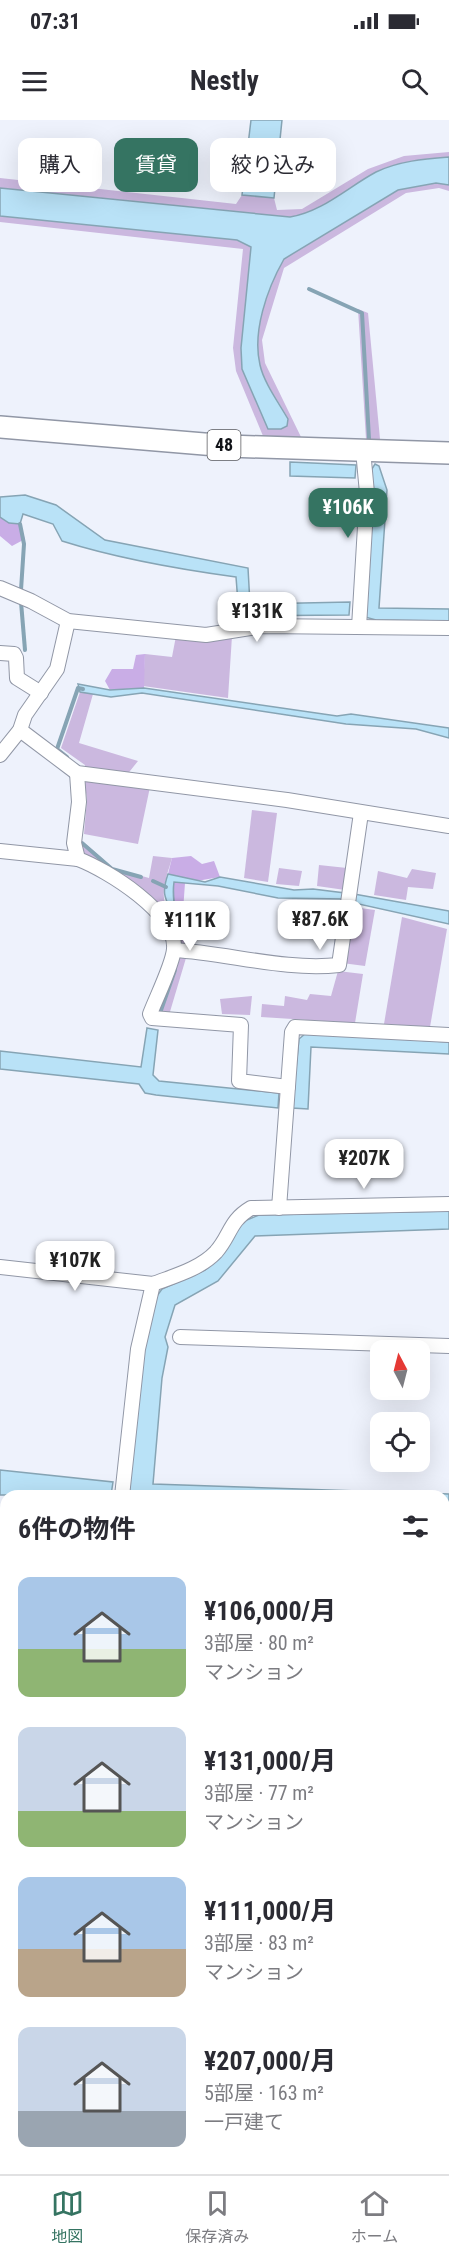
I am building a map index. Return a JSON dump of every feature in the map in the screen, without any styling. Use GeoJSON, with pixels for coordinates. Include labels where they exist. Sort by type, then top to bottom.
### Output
{"type":"FeatureCollection","features":[{"type":"Feature","properties":{"kind":"main road","name":"48"},"geometry":{"type":"LineString","coordinates":[[0,427],[228,446],[449,453]]}},
{"type":"Feature","properties":{"kind":"street"},"geometry":{"type":"LineString","coordinates":[[359,627],[367,493],[363,450]]}},
{"type":"Feature","properties":{"kind":"street"},"geometry":{"type":"LineString","coordinates":[[0,588],[31,601],[68,621],[206,635],[263,626],[449,628]]}},
{"type":"Feature","properties":{"kind":"street"},"geometry":{"type":"LineString","coordinates":[[0,755],[20,730],[25,715],[57,669],[68,621]]}},
{"type":"Feature","properties":{"kind":"street"},"geometry":{"type":"LineString","coordinates":[[0,653],[14,654],[18,678],[41,693]]}},
{"type":"Feature","properties":{"kind":"street"},"geometry":{"type":"LineString","coordinates":[[20,730],[77,773],[288,800],[449,826]]}},
{"type":"Feature","properties":{"kind":"street"},"geometry":{"type":"LineString","coordinates":[[77,773],[79,802],[74,843],[78,859]]}},
{"type":"Feature","properties":{"kind":"street"},"geometry":{"type":"LineString","coordinates":[[174,950],[210,952],[317,967],[339,965],[361,813]]}},
{"type":"Feature","properties":{"kind":"street"},"geometry":{"type":"LineString","coordinates":[[0,851],[78,859],[140,895],[163,919],[173,938],[174,950],[150,1014],[152,1018],[241,1025],[239,1081],[288,1088]]}},
{"type":"Feature","properties":{"kind":"street"},"geometry":{"type":"LineString","coordinates":[[279,1208],[292,1032],[295,1027],[449,1035]]}},
{"type":"Feature","properties":{"kind":"street"},"geometry":{"type":"LineString","coordinates":[[0,1268],[153,1284],[201,1265],[216,1251],[237,1217],[251,1208],[449,1204]]}},
{"type":"Feature","properties":{"kind":"street"},"geometry":{"type":"LineString","coordinates":[[123,1490],[138,1349],[153,1284]]}},
{"type":"Feature","properties":{"kind":"street"},"geometry":{"type":"LineString","coordinates":[[180,1337],[449,1346]]}},
{"type":"Feature","properties":{"kind":"shaded area"},"geometry":{"type":"Polygon","coordinates":[[[449,152],[449,157],[412,161],[385,168],[324,205],[290,217],[40,192],[102,192],[102,189],[236,204],[242,195],[274,198],[277,210],[302,209],[330,192],[336,192],[336,188],[368,169],[404,156],[449,152]]]}},
{"type":"Feature","properties":{"kind":"shaded area"},"geometry":{"type":"Polygon","coordinates":[[[0,178],[18,180],[18,190],[0,188],[0,178]]]}},
{"type":"Feature","properties":{"kind":"shaded area"},"geometry":{"type":"Polygon","coordinates":[[[436,183],[449,185],[449,191],[439,188],[406,193],[284,268],[262,340],[265,363],[301,437],[263,436],[236,371],[233,348],[243,249],[0,222],[0,216],[237,240],[252,247],[241,348],[242,369],[288,418],[261,370],[257,344],[262,313],[272,283],[284,259],[398,190],[436,183]]]}},
{"type":"Feature","properties":{"kind":"shaded area"},"geometry":{"type":"Polygon","coordinates":[[[358,309],[368,313],[380,439],[366,439],[358,309]]]}},
{"type":"Feature","properties":{"kind":"shaded area"},"geometry":{"type":"Polygon","coordinates":[[[0,517],[9,523],[20,524],[25,539],[12,546],[0,536],[0,517]]]}},
{"type":"Feature","properties":{"kind":"shaded area"},"geometry":{"type":"Polygon","coordinates":[[[176,636],[232,636],[228,698],[143,686],[145,654],[172,657],[176,636]]]}},
{"type":"Feature","properties":{"kind":"shaded area"},"geometry":{"type":"Polygon","coordinates":[[[145,654],[144,688],[110,690],[105,681],[112,669],[133,669],[136,655],[145,654]]]}},
{"type":"Feature","properties":{"kind":"shaded area"},"geometry":{"type":"Polygon","coordinates":[[[80,692],[93,694],[79,743],[138,761],[126,776],[86,771],[85,765],[61,748],[80,692]]]}},
{"type":"Feature","properties":{"kind":"shaded area"},"geometry":{"type":"Polygon","coordinates":[[[84,779],[150,787],[138,844],[84,834],[87,799],[84,779]]]}},
{"type":"Feature","properties":{"kind":"shaded area"},"geometry":{"type":"Polygon","coordinates":[[[252,810],[277,813],[268,882],[244,878],[252,810]]]}},
{"type":"Feature","properties":{"kind":"shaded area"},"geometry":{"type":"Polygon","coordinates":[[[80,839],[113,868],[149,878],[153,856],[172,858],[165,882],[164,900],[175,923],[177,938],[179,921],[176,914],[183,911],[186,958],[169,1015],[154,1012],[176,935],[84,855],[80,839]]]}},
{"type":"Feature","properties":{"kind":"shaded area"},"geometry":{"type":"Polygon","coordinates":[[[191,856],[202,864],[214,861],[220,877],[185,883],[183,911],[176,914],[168,874],[172,858],[191,856]]]}},
{"type":"Feature","properties":{"kind":"shaded area"},"geometry":{"type":"Polygon","coordinates":[[[319,865],[347,868],[345,890],[317,886],[319,865]]]}},
{"type":"Feature","properties":{"kind":"shaded area"},"geometry":{"type":"Polygon","coordinates":[[[279,868],[302,871],[299,886],[276,884],[279,868]]]}},
{"type":"Feature","properties":{"kind":"shaded area"},"geometry":{"type":"Polygon","coordinates":[[[412,869],[436,873],[433,889],[408,887],[406,900],[374,895],[378,871],[407,878],[412,869]]]}},
{"type":"Feature","properties":{"kind":"shaded area"},"geometry":{"type":"Polygon","coordinates":[[[353,907],[375,910],[365,966],[342,963],[353,907]]]}},
{"type":"Feature","properties":{"kind":"shaded area"},"geometry":{"type":"Polygon","coordinates":[[[402,917],[447,929],[430,1027],[384,1024],[402,917]]]}},
{"type":"Feature","properties":{"kind":"shaded area"},"geometry":{"type":"Polygon","coordinates":[[[338,971],[363,974],[355,1023],[261,1017],[262,1004],[284,1006],[285,996],[307,1000],[310,994],[331,996],[338,971]]]}},
{"type":"Feature","properties":{"kind":"shaded area"},"geometry":{"type":"Polygon","coordinates":[[[252,996],[250,1015],[222,1014],[220,999],[252,996]]]}},
{"type":"Feature","properties":{"kind":"water"},"geometry":{"type":"Polygon","coordinates":[[[251,120],[282,120],[280,138],[249,138],[251,120]]]}},
{"type":"Feature","properties":{"kind":"water"},"geometry":{"type":"Polygon","coordinates":[[[449,157],[449,185],[436,183],[398,190],[284,259],[267,297],[258,339],[262,372],[288,419],[287,426],[281,429],[268,429],[242,369],[241,348],[251,247],[237,240],[0,216],[0,188],[18,190],[18,192],[40,192],[290,217],[324,205],[376,172],[412,161],[449,157]]]}},
{"type":"Feature","properties":{"kind":"water"},"geometry":{"type":"Polygon","coordinates":[[[242,192],[275,192],[274,198],[242,195],[242,192]]]}},
{"type":"Feature","properties":{"kind":"water"},"geometry":{"type":"Polygon","coordinates":[[[290,462],[356,465],[355,478],[290,476],[290,462]]]}},
{"type":"Feature","properties":{"kind":"water"},"geometry":{"type":"Polygon","coordinates":[[[375,464],[379,466],[387,490],[379,608],[449,609],[449,621],[376,620],[365,617],[370,472],[375,464]]]}},
{"type":"Feature","properties":{"kind":"water"},"geometry":{"type":"Polygon","coordinates":[[[25,495],[56,505],[105,540],[248,568],[250,604],[350,602],[349,615],[239,616],[236,577],[170,567],[105,553],[62,541],[53,524],[23,514],[20,524],[9,523],[0,517],[0,497],[25,495]]]}},
{"type":"Feature","properties":{"kind":"water"},"geometry":{"type":"Polygon","coordinates":[[[78,684],[110,690],[144,688],[337,716],[351,714],[449,728],[449,738],[416,729],[346,724],[142,693],[111,697],[80,692],[78,684]]]}},
{"type":"Feature","properties":{"kind":"water"},"geometry":{"type":"Polygon","coordinates":[[[168,874],[205,882],[220,877],[294,890],[313,889],[345,893],[345,899],[278,898],[218,886],[174,882],[180,943],[176,922],[165,893],[168,874]]]}},
{"type":"Feature","properties":{"kind":"water"},"geometry":{"type":"Polygon","coordinates":[[[354,894],[449,911],[449,924],[354,903],[354,894]]]}},
{"type":"Feature","properties":{"kind":"water"},"geometry":{"type":"Polygon","coordinates":[[[147,1028],[158,1030],[153,1075],[159,1081],[279,1093],[278,1108],[156,1095],[145,1093],[139,1084],[0,1069],[0,1051],[141,1067],[147,1028]]]}},
{"type":"Feature","properties":{"kind":"water"},"geometry":{"type":"Polygon","coordinates":[[[306,1033],[449,1042],[449,1054],[311,1047],[308,1109],[292,1108],[299,1039],[306,1033]]]}},
{"type":"Feature","properties":{"kind":"water"},"geometry":{"type":"Polygon","coordinates":[[[449,1211],[449,1229],[255,1236],[218,1281],[175,1305],[165,1337],[168,1347],[162,1378],[153,1484],[331,1490],[129,1490],[143,1353],[154,1300],[162,1289],[205,1270],[221,1256],[242,1222],[259,1215],[449,1211]]]}},
{"type":"Feature","properties":{"kind":"water"},"geometry":{"type":"Polygon","coordinates":[[[0,1470],[113,1482],[112,1490],[0,1490],[0,1470]]]}},
{"type":"Feature","properties":{"kind":"waterway"},"geometry":{"type":"LineString","coordinates":[[309,289],[362,313],[369,439]]}},
{"type":"Feature","properties":{"kind":"waterway"},"geometry":{"type":"LineString","coordinates":[[20,524],[24,544],[21,590]]}},
{"type":"Feature","properties":{"kind":"waterway"},"geometry":{"type":"LineString","coordinates":[[21,602],[25,650]]}},
{"type":"Feature","properties":{"kind":"waterway"},"geometry":{"type":"LineString","coordinates":[[67,757],[57,749],[78,688],[83,689]]}},
{"type":"Feature","properties":{"kind":"waterway"},"geometry":{"type":"LineString","coordinates":[[82,843],[112,869],[141,877]]}},
{"type":"Feature","properties":{"kind":"waterway"},"geometry":{"type":"LineString","coordinates":[[153,881],[166,887]]}},
{"type":"Feature","properties":{"kind":"waterway"},"geometry":{"type":"LineString","coordinates":[[160,1013],[175,970]]}}]}
